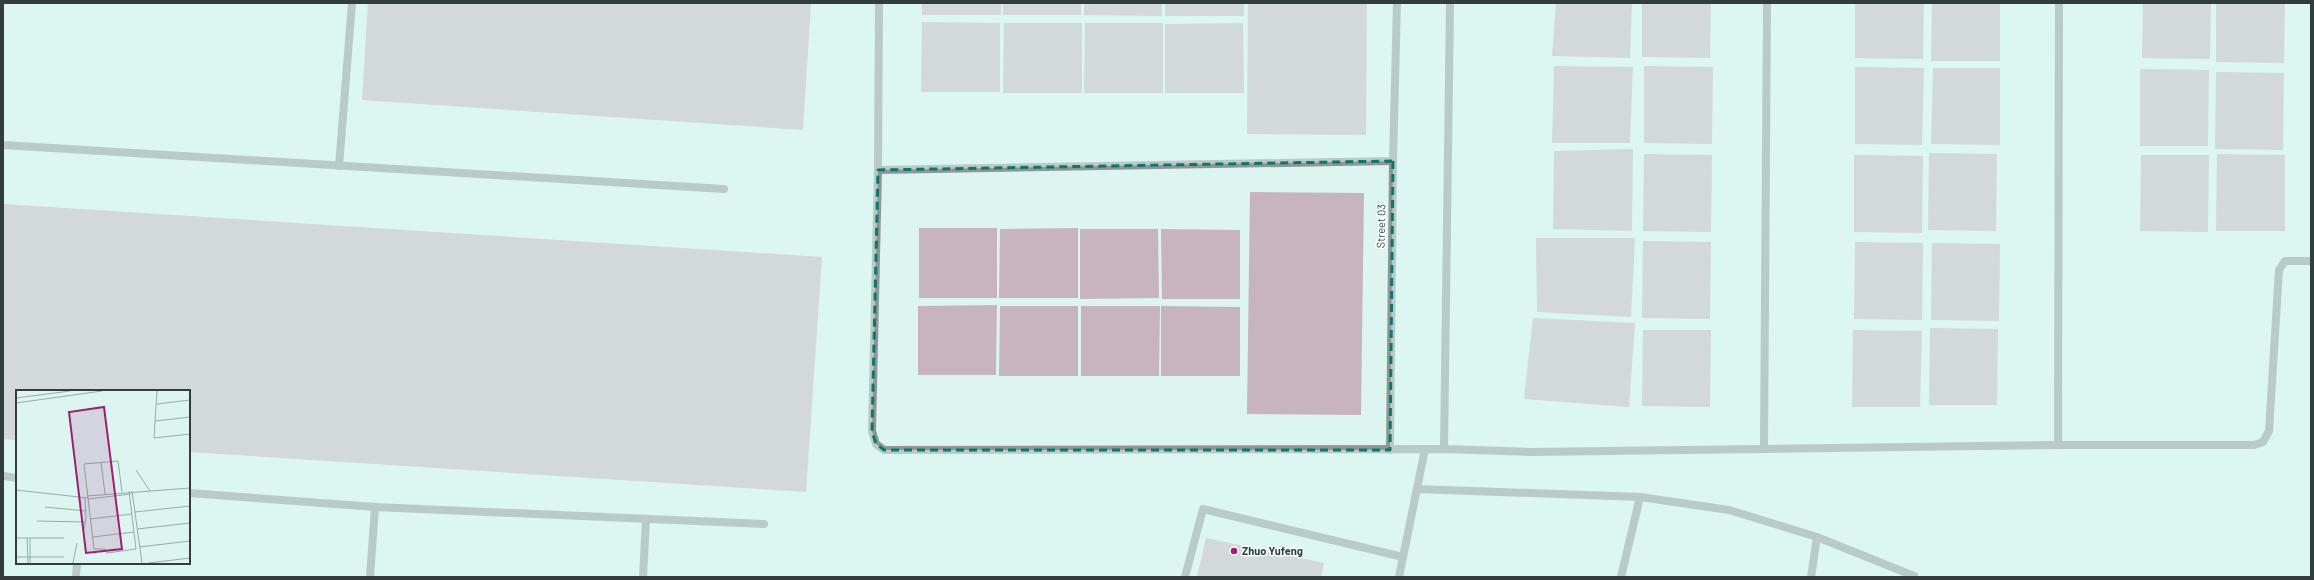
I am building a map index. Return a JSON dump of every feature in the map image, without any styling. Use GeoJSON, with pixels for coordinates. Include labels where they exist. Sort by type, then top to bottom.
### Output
{"type":"FeatureCollection","features":[{"type":"Feature","properties":{"kind":"street"},"geometry":{"type":"LineString","coordinates":[[339,166],[352,3]]}},
{"type":"Feature","properties":{"kind":"street"},"geometry":{"type":"LineString","coordinates":[[879,3],[878,170],[872,431],[876,444],[884,450],[1444,449],[1530,452],[2058,445],[2254,445],[2263,442],[2269,431],[2279,270],[2285,261],[2311,261]]}},
{"type":"Feature","properties":{"kind":"street","name":"Street 03"},"geometry":{"type":"LineString","coordinates":[[1390,450],[1393,161],[1397,3]]}},
{"type":"Feature","properties":{"kind":"street"},"geometry":{"type":"LineString","coordinates":[[1444,449],[1450,3]]}},
{"type":"Feature","properties":{"kind":"street"},"geometry":{"type":"LineString","coordinates":[[1764,448],[1767,3]]}},
{"type":"Feature","properties":{"kind":"street"},"geometry":{"type":"LineString","coordinates":[[2058,445],[2059,3]]}},
{"type":"Feature","properties":{"kind":"street"},"geometry":{"type":"LineString","coordinates":[[3,145],[724,189]]}},
{"type":"Feature","properties":{"kind":"street"},"geometry":{"type":"LineString","coordinates":[[878,170],[1393,161]]}},
{"type":"Feature","properties":{"kind":"street"},"geometry":{"type":"LineString","coordinates":[[1399,577],[1425,449]]}},
{"type":"Feature","properties":{"kind":"street"},"geometry":{"type":"LineString","coordinates":[[3,476],[16,478]]}},
{"type":"Feature","properties":{"kind":"street"},"geometry":{"type":"LineString","coordinates":[[1417,489],[1640,497],[1729,510],[1817,537],[1914,576]]}},
{"type":"Feature","properties":{"kind":"street"},"geometry":{"type":"LineString","coordinates":[[190,493],[375,507],[764,524]]}},
{"type":"Feature","properties":{"kind":"street"},"geometry":{"type":"LineString","coordinates":[[1621,577],[1640,497]]}},
{"type":"Feature","properties":{"kind":"street"},"geometry":{"type":"LineString","coordinates":[[370,577],[375,507]]}},
{"type":"Feature","properties":{"kind":"street"},"geometry":{"type":"LineString","coordinates":[[1185,577],[1203,509],[1403,557]]}},
{"type":"Feature","properties":{"kind":"street"},"geometry":{"type":"LineString","coordinates":[[643,577],[646,519]]}},
{"type":"Feature","properties":{"kind":"street"},"geometry":{"type":"LineString","coordinates":[[1811,577],[1817,537]]}},
{"type":"Feature","properties":{"kind":"street"},"geometry":{"type":"LineString","coordinates":[[76,577],[77,564]]}},
{"type":"Feature","properties":{"kind":"highlighted area"},"geometry":{"type":"Polygon","coordinates":[[[1393,161],[1390,450],[884,450],[876,444],[872,431],[878,170],[1393,161]]]}},
{"type":"Feature","properties":{"kind":"building"},"geometry":{"type":"Polygon","coordinates":[[[368,3],[811,3],[803,130],[362,100],[368,3]]]}},
{"type":"Feature","properties":{"kind":"building"},"geometry":{"type":"Polygon","coordinates":[[[922,3],[1001,3],[1001,15],[922,15],[922,3]]]}},
{"type":"Feature","properties":{"kind":"building"},"geometry":{"type":"Polygon","coordinates":[[[1003,3],[1081,3],[1081,15],[1003,15],[1003,3]]]}},
{"type":"Feature","properties":{"kind":"building"},"geometry":{"type":"Polygon","coordinates":[[[1084,3],[1162,3],[1162,16],[1084,15],[1084,3]]]}},
{"type":"Feature","properties":{"kind":"building"},"geometry":{"type":"Polygon","coordinates":[[[1165,3],[1244,3],[1244,16],[1165,16],[1165,3]]]}},
{"type":"Feature","properties":{"kind":"building"},"geometry":{"type":"Polygon","coordinates":[[[1248,3],[1367,3],[1366,135],[1247,134],[1248,3]]]}},
{"type":"Feature","properties":{"kind":"building"},"geometry":{"type":"Polygon","coordinates":[[[1556,3],[1632,3],[1630,58],[1552,56],[1556,3]]]}},
{"type":"Feature","properties":{"kind":"building"},"geometry":{"type":"Polygon","coordinates":[[[1642,3],[1711,3],[1710,58],[1642,57],[1642,3]]]}},
{"type":"Feature","properties":{"kind":"building"},"geometry":{"type":"Polygon","coordinates":[[[1855,3],[1924,3],[1923,59],[1855,58],[1855,3]]]}},
{"type":"Feature","properties":{"kind":"building"},"geometry":{"type":"Polygon","coordinates":[[[1932,3],[2000,3],[2000,61],[1931,61],[1932,3]]]}},
{"type":"Feature","properties":{"kind":"building"},"geometry":{"type":"Polygon","coordinates":[[[2143,3],[2211,3],[2210,59],[2142,58],[2143,3]]]}},
{"type":"Feature","properties":{"kind":"building"},"geometry":{"type":"Polygon","coordinates":[[[2216,3],[2285,3],[2284,63],[2216,62],[2216,3]]]}},
{"type":"Feature","properties":{"kind":"building"},"geometry":{"type":"Polygon","coordinates":[[[922,22],[1000,23],[1000,92],[921,92],[922,22]]]}},
{"type":"Feature","properties":{"kind":"building"},"geometry":{"type":"Polygon","coordinates":[[[1004,23],[1082,23],[1082,93],[1003,93],[1004,23]]]}},
{"type":"Feature","properties":{"kind":"building"},"geometry":{"type":"Polygon","coordinates":[[[1085,23],[1163,23],[1163,93],[1084,93],[1085,23]]]}},
{"type":"Feature","properties":{"kind":"building"},"geometry":{"type":"Polygon","coordinates":[[[1243,23],[1244,93],[1165,93],[1165,24],[1243,23]]]}},
{"type":"Feature","properties":{"kind":"building"},"geometry":{"type":"Polygon","coordinates":[[[1554,66],[1633,67],[1630,143],[1552,143],[1554,66]]]}},
{"type":"Feature","properties":{"kind":"building"},"geometry":{"type":"Polygon","coordinates":[[[1644,66],[1713,67],[1712,144],[1644,143],[1644,66]]]}},
{"type":"Feature","properties":{"kind":"building"},"geometry":{"type":"Polygon","coordinates":[[[1855,67],[1924,68],[1922,145],[1855,144],[1855,67]]]}},
{"type":"Feature","properties":{"kind":"building"},"geometry":{"type":"Polygon","coordinates":[[[1933,68],[2000,68],[2000,145],[1931,144],[1933,68]]]}},
{"type":"Feature","properties":{"kind":"building"},"geometry":{"type":"Polygon","coordinates":[[[2140,69],[2209,70],[2208,146],[2140,146],[2140,69]]]}},
{"type":"Feature","properties":{"kind":"building"},"geometry":{"type":"Polygon","coordinates":[[[2216,72],[2284,73],[2283,150],[2215,149],[2216,72]]]}},
{"type":"Feature","properties":{"kind":"building"},"geometry":{"type":"Polygon","coordinates":[[[1633,149],[1632,231],[1553,229],[1554,151],[1633,149]]]}},
{"type":"Feature","properties":{"kind":"building"},"geometry":{"type":"Polygon","coordinates":[[[1929,153],[1997,154],[1996,231],[1928,230],[1929,153]]]}},
{"type":"Feature","properties":{"kind":"building"},"geometry":{"type":"Polygon","coordinates":[[[1644,154],[1712,155],[1711,232],[1643,231],[1644,154]]]}},
{"type":"Feature","properties":{"kind":"building"},"geometry":{"type":"Polygon","coordinates":[[[2217,154],[2285,155],[2285,231],[2216,231],[2217,154]]]}},
{"type":"Feature","properties":{"kind":"building"},"geometry":{"type":"Polygon","coordinates":[[[1854,155],[1923,156],[1922,233],[1854,232],[1854,155]]]}},
{"type":"Feature","properties":{"kind":"building"},"geometry":{"type":"Polygon","coordinates":[[[2141,155],[2209,155],[2208,232],[2140,231],[2141,155]]]}},
{"type":"Feature","properties":{"kind":"building"},"geometry":{"type":"Polygon","coordinates":[[[1250,192],[1364,193],[1361,415],[1247,414],[1250,192]]]}},
{"type":"Feature","properties":{"kind":"building"},"geometry":{"type":"Polygon","coordinates":[[[3,204],[822,257],[806,492],[190,452],[190,390],[16,390],[16,440],[3,439],[3,204]]]}},
{"type":"Feature","properties":{"kind":"building"},"geometry":{"type":"Polygon","coordinates":[[[919,228],[997,228],[997,298],[919,298],[919,228]]]}},
{"type":"Feature","properties":{"kind":"building"},"geometry":{"type":"Polygon","coordinates":[[[1078,228],[1078,298],[999,298],[1000,229],[1078,228]]]}},
{"type":"Feature","properties":{"kind":"building"},"geometry":{"type":"Polygon","coordinates":[[[1080,229],[1158,229],[1159,298],[1080,299],[1080,229]]]}},
{"type":"Feature","properties":{"kind":"building"},"geometry":{"type":"Polygon","coordinates":[[[1161,229],[1240,230],[1240,299],[1162,299],[1161,229]]]}},
{"type":"Feature","properties":{"kind":"building"},"geometry":{"type":"Polygon","coordinates":[[[1536,238],[1635,238],[1631,317],[1537,312],[1536,238]]]}},
{"type":"Feature","properties":{"kind":"building"},"geometry":{"type":"Polygon","coordinates":[[[1643,241],[1711,242],[1710,319],[1642,318],[1643,241]]]}},
{"type":"Feature","properties":{"kind":"building"},"geometry":{"type":"Polygon","coordinates":[[[1855,242],[1923,243],[1922,320],[1854,319],[1855,242]]]}},
{"type":"Feature","properties":{"kind":"building"},"geometry":{"type":"Polygon","coordinates":[[[1932,243],[2000,244],[1999,321],[1931,320],[1932,243]]]}},
{"type":"Feature","properties":{"kind":"building"},"geometry":{"type":"Polygon","coordinates":[[[997,305],[996,375],[918,375],[918,306],[997,305]]]}},
{"type":"Feature","properties":{"kind":"building"},"geometry":{"type":"Polygon","coordinates":[[[1000,306],[1078,306],[1078,376],[999,376],[1000,306]]]}},
{"type":"Feature","properties":{"kind":"building"},"geometry":{"type":"Polygon","coordinates":[[[1081,306],[1160,306],[1159,376],[1081,376],[1081,306]]]}},
{"type":"Feature","properties":{"kind":"building"},"geometry":{"type":"Polygon","coordinates":[[[1161,306],[1240,307],[1240,376],[1161,376],[1161,306]]]}},
{"type":"Feature","properties":{"kind":"building"},"geometry":{"type":"Polygon","coordinates":[[[1533,318],[1635,323],[1629,407],[1524,399],[1533,318]]]}},
{"type":"Feature","properties":{"kind":"building"},"geometry":{"type":"Polygon","coordinates":[[[1930,328],[1998,329],[1997,405],[1929,405],[1930,328]]]}},
{"type":"Feature","properties":{"kind":"building"},"geometry":{"type":"Polygon","coordinates":[[[1643,330],[1711,330],[1710,407],[1642,406],[1643,330]]]}},
{"type":"Feature","properties":{"kind":"building"},"geometry":{"type":"Polygon","coordinates":[[[1853,330],[1922,331],[1920,407],[1852,407],[1853,330]]]}},
{"type":"Feature","properties":{"kind":"building","name":"Zhuo Yufeng"},"geometry":{"type":"Polygon","coordinates":[[[1206,538],[1324,563],[1321,577],[1197,577],[1206,538]]]}},
{"type":"Feature","properties":{"kind":"place","name":"Zhuo Yufeng"},"geometry":{"type":"Point","coordinates":[1234,551]}}]}
